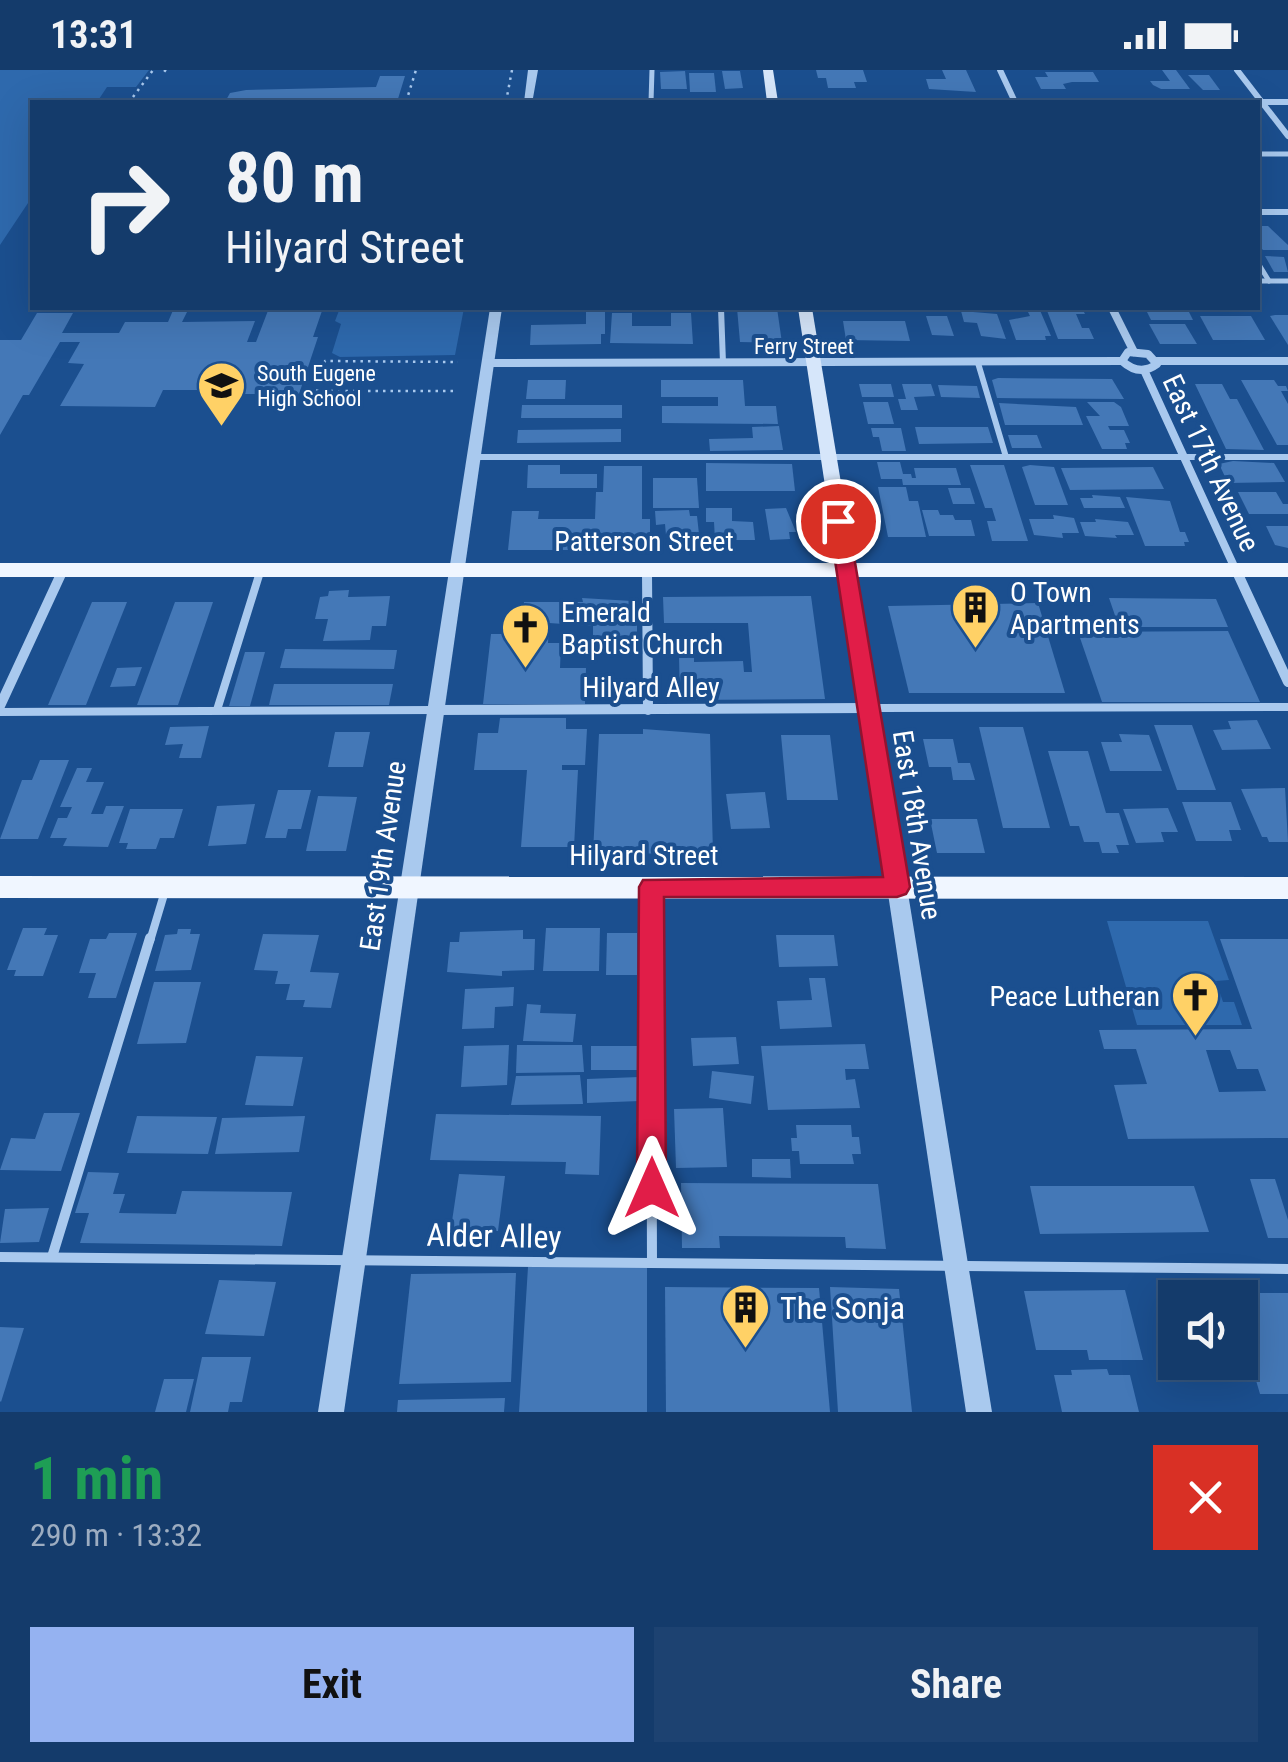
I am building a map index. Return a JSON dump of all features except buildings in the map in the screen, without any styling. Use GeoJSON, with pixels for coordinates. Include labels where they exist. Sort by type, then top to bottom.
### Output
{"type":"FeatureCollection","features":[{"type":"Feature","properties":{"kind":"main road"},"geometry":{"type":"LineString","coordinates":[[768,70],[772,100]]}},
{"type":"Feature","properties":{"kind":"main road","name":"East 18th Avenue"},"geometry":{"type":"LineString","coordinates":[[805,310],[897,887]]}},
{"type":"Feature","properties":{"kind":"main road","name":"Patterson Street"},"geometry":{"type":"LineString","coordinates":[[0,570],[1288,570]]}},
{"type":"Feature","properties":{"kind":"main road","name":"Hilyard Street"},"geometry":{"type":"LineString","coordinates":[[0,887],[1288,888]]}},
{"type":"Feature","properties":{"kind":"street"},"geometry":{"type":"LineString","coordinates":[[529,100],[533,70]]}},
{"type":"Feature","properties":{"kind":"street"},"geometry":{"type":"LineString","coordinates":[[1000,70],[1014,100]]}},
{"type":"Feature","properties":{"kind":"street"},"geometry":{"type":"LineString","coordinates":[[1237,70],[1288,136]]}},
{"type":"Feature","properties":{"kind":"street"},"geometry":{"type":"LineString","coordinates":[[1262,102],[1288,102]]}},
{"type":"Feature","properties":{"kind":"street"},"geometry":{"type":"LineString","coordinates":[[1260,212],[1288,212]]}},
{"type":"Feature","properties":{"kind":"street","name":"East 19th Avenue"},"geometry":{"type":"LineString","coordinates":[[331,1412],[496,310]]}},
{"type":"Feature","properties":{"kind":"street","name":"East 17th Avenue"},"geometry":{"type":"LineString","coordinates":[[1113,310],[1134,352]]}},
{"type":"Feature","properties":{"kind":"street"},"geometry":{"type":"LineString","coordinates":[[1156,361],[1154,368],[1144,370],[1122,361],[1123,354],[1134,352],[1156,361],[1288,361]]}},
{"type":"Feature","properties":{"kind":"street","name":"Ferry Street"},"geometry":{"type":"LineString","coordinates":[[488,362],[1122,361]]}},
{"type":"Feature","properties":{"kind":"street","name":"East 17th Avenue"},"geometry":{"type":"LineString","coordinates":[[1144,370],[1288,682]]}},
{"type":"Feature","properties":{"kind":"street"},"geometry":{"type":"LineString","coordinates":[[0,709],[63,570]]}},
{"type":"Feature","properties":{"kind":"street"},"geometry":{"type":"LineString","coordinates":[[648,571],[648,710]]}},
{"type":"Feature","properties":{"kind":"street","name":"Hilyard Alley"},"geometry":{"type":"LineString","coordinates":[[434,710],[868,708]]}},
{"type":"Feature","properties":{"kind":"street","name":"East 18th Avenue"},"geometry":{"type":"LineString","coordinates":[[897,887],[980,1412]]}},
{"type":"Feature","properties":{"kind":"lane"},"geometry":{"type":"LineString","coordinates":[[651,100],[652,70]]}},
{"type":"Feature","properties":{"kind":"lane"},"geometry":{"type":"LineString","coordinates":[[1260,154],[1288,154]]}},
{"type":"Feature","properties":{"kind":"lane"},"geometry":{"type":"LineString","coordinates":[[1260,266],[1269,281]]}},
{"type":"Feature","properties":{"kind":"lane"},"geometry":{"type":"LineString","coordinates":[[1260,281],[1288,281]]}},
{"type":"Feature","properties":{"kind":"lane"},"geometry":{"type":"LineString","coordinates":[[721,310],[723,363]]}},
{"type":"Feature","properties":{"kind":"lane"},"geometry":{"type":"LineString","coordinates":[[978,364],[1006,457]]}},
{"type":"Feature","properties":{"kind":"lane"},"geometry":{"type":"LineString","coordinates":[[472,457],[1288,457]]}},
{"type":"Feature","properties":{"kind":"lane"},"geometry":{"type":"LineString","coordinates":[[217,710],[260,571]]}},
{"type":"Feature","properties":{"kind":"lane"},"geometry":{"type":"LineString","coordinates":[[868,708],[1288,707]]}},
{"type":"Feature","properties":{"kind":"lane"},"geometry":{"type":"LineString","coordinates":[[0,709],[434,710]]}},
{"type":"Feature","properties":{"kind":"lane"},"geometry":{"type":"LineString","coordinates":[[52,1257],[166,887]]}},
{"type":"Feature","properties":{"kind":"lane"},"geometry":{"type":"LineString","coordinates":[[652,887],[652,1264]]}},
{"type":"Feature","properties":{"kind":"lane","name":"Alder Alley"},"geometry":{"type":"LineString","coordinates":[[0,1257],[1288,1270]]}},
{"type":"Feature","properties":{"kind":"path"},"geometry":{"type":"LineString","coordinates":[[133,98],[153,70]]}},
{"type":"Feature","properties":{"kind":"path"},"geometry":{"type":"LineString","coordinates":[[407,100],[416,70]]}},
{"type":"Feature","properties":{"kind":"path"},"geometry":{"type":"LineString","coordinates":[[506,100],[512,70]]}},
{"type":"Feature","properties":{"kind":"path"},"geometry":{"type":"LineString","coordinates":[[453,392],[317,391],[325,361],[458,362]]}},
{"type":"Feature","properties":{"kind":"shaded area"},"geometry":{"type":"Polygon","coordinates":[[[0,70],[149,70],[136,87],[107,87],[98,100],[30,100],[30,200],[0,245],[0,70]]]}},
{"type":"Feature","properties":{"kind":"shaded area"},"geometry":{"type":"Polygon","coordinates":[[[339,310],[464,310],[455,355],[340,357],[332,353],[341,324],[335,321],[339,310]]]}},
{"type":"Feature","properties":{"kind":"shaded area"},"geometry":{"type":"Polygon","coordinates":[[[1107,921],[1208,921],[1229,980],[1216,981],[1223,1002],[1234,1002],[1242,1025],[1137,1025],[1107,921]]]}},
{"type":"Feature","properties":{"kind":"place","name":"South Eugene High School"},"geometry":{"type":"Point","coordinates":[222,428]}},
{"type":"Feature","properties":{"kind":"place","name":"O Town Apartments"},"geometry":{"type":"Point","coordinates":[975,650]}},
{"type":"Feature","properties":{"kind":"place","name":"Emerald Baptist Church"},"geometry":{"type":"Point","coordinates":[526,670]}},
{"type":"Feature","properties":{"kind":"place","name":"Peace Lutheran"},"geometry":{"type":"Point","coordinates":[1195,1038]}},
{"type":"Feature","properties":{"kind":"place","name":"The Sonja"},"geometry":{"type":"Point","coordinates":[745,1350]}},
{"type":"Feature","properties":{"kind":"route"},"geometry":{"type":"LineString","coordinates":[[652,1188],[652,887],[897,887],[838,521]]}}]}
